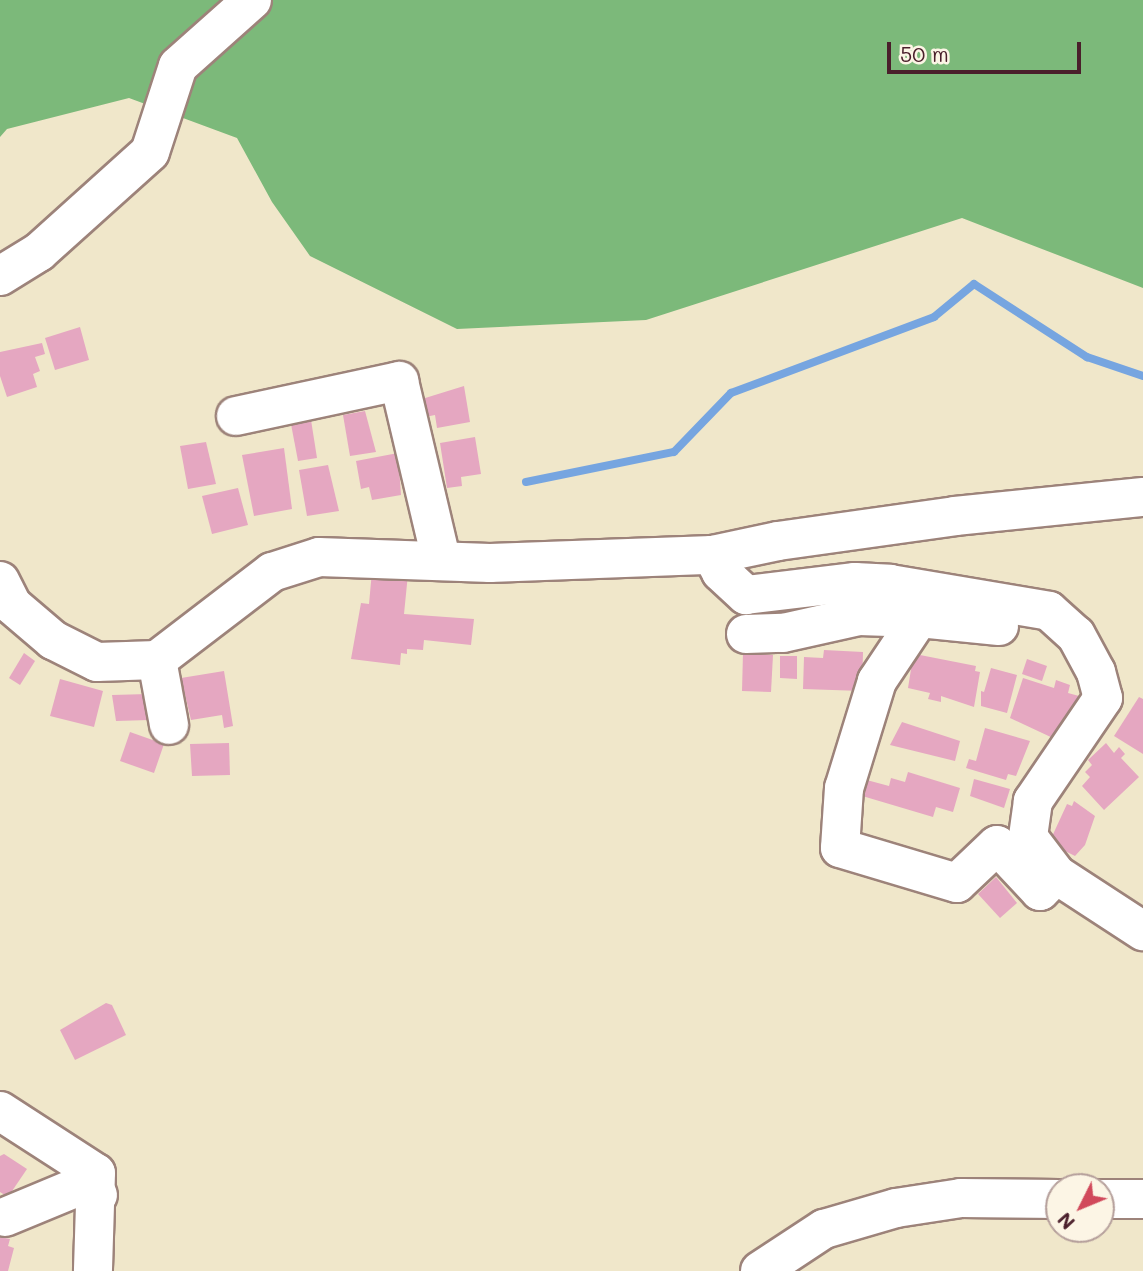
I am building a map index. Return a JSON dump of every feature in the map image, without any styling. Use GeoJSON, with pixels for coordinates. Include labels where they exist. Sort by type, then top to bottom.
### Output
{"type":"FeatureCollection","features":[{"type":"Feature","properties":{"kind":"street"},"geometry":{"type":"LineString","coordinates":[[0,276],[39,252],[150,152],[178,66],[253,0]]}},
{"type":"Feature","properties":{"kind":"street"},"geometry":{"type":"LineString","coordinates":[[236,416],[399,381],[441,559]]}},
{"type":"Feature","properties":{"kind":"street"},"geometry":{"type":"LineString","coordinates":[[0,581],[12,605],[43,631],[97,662],[158,660],[272,572],[319,557],[543,562],[712,555],[778,541],[955,516],[1143,498]]}},
{"type":"Feature","properties":{"kind":"street"},"geometry":{"type":"LineString","coordinates":[[712,555],[722,572],[746,595],[855,582],[891,584],[1049,611],[1076,635],[1096,672],[1103,698],[1033,801],[1028,837],[1057,875],[1143,931]]}},
{"type":"Feature","properties":{"kind":"street"},"geometry":{"type":"LineString","coordinates":[[746,634],[783,633],[859,616],[919,618],[1012,628],[1025,607]]}},
{"type":"Feature","properties":{"kind":"street"},"geometry":{"type":"LineString","coordinates":[[919,618],[877,681],[844,788],[839,848],[957,883],[997,845],[1040,891],[1057,875]]}},
{"type":"Feature","properties":{"kind":"street"},"geometry":{"type":"LineString","coordinates":[[158,660],[169,725]]}},
{"type":"Feature","properties":{"kind":"street"},"geometry":{"type":"LineString","coordinates":[[0,1111],[96,1173],[99,1195],[93,1271]]}},
{"type":"Feature","properties":{"kind":"street"},"geometry":{"type":"LineString","coordinates":[[5,1217],[75,1188],[99,1195]]}},
{"type":"Feature","properties":{"kind":"street"},"geometry":{"type":"LineString","coordinates":[[760,1271],[824,1228],[896,1208],[961,1198],[1045,1199]]}},
{"type":"Feature","properties":{"kind":"street"},"geometry":{"type":"LineString","coordinates":[[1115,1199],[1143,1199]]}},
{"type":"Feature","properties":{"kind":"green space"},"geometry":{"type":"Polygon","coordinates":[[[0,0],[1143,0],[1143,288],[962,218],[646,320],[457,329],[310,256],[272,202],[237,138],[129,98],[7,129],[0,137],[0,0]]]}},
{"type":"Feature","properties":{"kind":"building"},"geometry":{"type":"Polygon","coordinates":[[[80,327],[89,360],[55,370],[45,338],[80,327]]]}},
{"type":"Feature","properties":{"kind":"building"},"geometry":{"type":"Polygon","coordinates":[[[42,343],[45,354],[35,357],[40,371],[33,374],[37,387],[7,397],[0,376],[0,352],[42,343]]]}},
{"type":"Feature","properties":{"kind":"building"},"geometry":{"type":"Polygon","coordinates":[[[464,386],[470,422],[437,428],[435,415],[425,417],[422,399],[464,386]]]}},
{"type":"Feature","properties":{"kind":"building"},"geometry":{"type":"Polygon","coordinates":[[[365,411],[376,452],[350,456],[343,415],[365,411]]]}},
{"type":"Feature","properties":{"kind":"building"},"geometry":{"type":"Polygon","coordinates":[[[311,420],[317,458],[298,461],[291,424],[311,420]]]}},
{"type":"Feature","properties":{"kind":"building"},"geometry":{"type":"Polygon","coordinates":[[[475,437],[481,474],[461,477],[462,486],[447,488],[440,443],[475,437]]]}},
{"type":"Feature","properties":{"kind":"building"},"geometry":{"type":"Polygon","coordinates":[[[206,442],[216,484],[188,489],[180,446],[206,442]]]}},
{"type":"Feature","properties":{"kind":"building"},"geometry":{"type":"Polygon","coordinates":[[[284,448],[292,509],[254,516],[242,455],[284,448]]]}},
{"type":"Feature","properties":{"kind":"building"},"geometry":{"type":"Polygon","coordinates":[[[398,453],[401,495],[372,500],[369,487],[361,489],[356,461],[398,453]]]}},
{"type":"Feature","properties":{"kind":"building"},"geometry":{"type":"Polygon","coordinates":[[[328,465],[339,511],[307,516],[299,470],[328,465]]]}},
{"type":"Feature","properties":{"kind":"building"},"geometry":{"type":"Polygon","coordinates":[[[238,488],[248,525],[212,534],[202,496],[238,488]]]}},
{"type":"Feature","properties":{"kind":"building"},"geometry":{"type":"Polygon","coordinates":[[[372,571],[408,574],[404,614],[474,619],[471,645],[424,640],[423,650],[407,649],[407,654],[401,653],[400,665],[351,659],[361,603],[369,604],[372,571]]]}},
{"type":"Feature","properties":{"kind":"building"},"geometry":{"type":"Polygon","coordinates":[[[824,650],[863,652],[862,691],[803,689],[804,657],[823,658],[824,650]]]}},
{"type":"Feature","properties":{"kind":"building"},"geometry":{"type":"Polygon","coordinates":[[[24,653],[35,661],[20,685],[9,678],[24,653]]]}},
{"type":"Feature","properties":{"kind":"building"},"geometry":{"type":"Polygon","coordinates":[[[743,653],[773,655],[771,692],[742,691],[743,653]]]}},
{"type":"Feature","properties":{"kind":"building"},"geometry":{"type":"Polygon","coordinates":[[[920,655],[976,666],[975,671],[980,672],[974,707],[941,696],[941,702],[928,699],[930,693],[908,688],[913,657],[920,655]]]}},
{"type":"Feature","properties":{"kind":"building"},"geometry":{"type":"Polygon","coordinates":[[[780,656],[797,656],[797,679],[780,678],[780,656]]]}},
{"type":"Feature","properties":{"kind":"building"},"geometry":{"type":"Polygon","coordinates":[[[1027,659],[1047,666],[1042,681],[1022,674],[1027,659]]]}},
{"type":"Feature","properties":{"kind":"building"},"geometry":{"type":"Polygon","coordinates":[[[991,668],[1017,675],[1007,713],[981,706],[981,691],[984,692],[991,668]]]}},
{"type":"Feature","properties":{"kind":"building"},"geometry":{"type":"Polygon","coordinates":[[[224,671],[233,726],[224,728],[222,715],[191,720],[181,678],[224,671]]]}},
{"type":"Feature","properties":{"kind":"building"},"geometry":{"type":"Polygon","coordinates":[[[1023,678],[1054,688],[1056,680],[1070,685],[1068,693],[1079,696],[1070,724],[1055,739],[1010,718],[1023,678]]]}},
{"type":"Feature","properties":{"kind":"building"},"geometry":{"type":"Polygon","coordinates":[[[60,679],[103,691],[94,727],[50,716],[60,679]]]}},
{"type":"Feature","properties":{"kind":"building"},"geometry":{"type":"Polygon","coordinates":[[[148,694],[149,720],[116,721],[112,695],[148,694]]]}},
{"type":"Feature","properties":{"kind":"building"},"geometry":{"type":"Polygon","coordinates":[[[1139,697],[1143,699],[1143,754],[1114,736],[1139,697]]]}},
{"type":"Feature","properties":{"kind":"building"},"geometry":{"type":"Polygon","coordinates":[[[902,722],[960,741],[955,761],[890,745],[902,722]]]}},
{"type":"Feature","properties":{"kind":"building"},"geometry":{"type":"Polygon","coordinates":[[[985,728],[1030,741],[1016,776],[1008,774],[1006,780],[966,768],[969,759],[976,761],[985,728]]]}},
{"type":"Feature","properties":{"kind":"building"},"geometry":{"type":"Polygon","coordinates":[[[130,732],[164,744],[154,773],[120,761],[130,732]]]}},
{"type":"Feature","properties":{"kind":"building"},"geometry":{"type":"Polygon","coordinates":[[[229,743],[230,775],[192,776],[190,744],[229,743]]]}},
{"type":"Feature","properties":{"kind":"building"},"geometry":{"type":"Polygon","coordinates":[[[1106,743],[1114,753],[1119,747],[1125,754],[1121,758],[1139,777],[1104,810],[1082,786],[1090,777],[1085,772],[1092,765],[1088,760],[1106,743]]]}},
{"type":"Feature","properties":{"kind":"building"},"geometry":{"type":"Polygon","coordinates":[[[908,772],[960,788],[953,812],[936,807],[933,817],[859,795],[863,779],[889,786],[891,778],[905,782],[908,772]]]}},
{"type":"Feature","properties":{"kind":"building"},"geometry":{"type":"Polygon","coordinates":[[[974,779],[1010,789],[1004,808],[970,796],[974,779]]]}},
{"type":"Feature","properties":{"kind":"building"},"geometry":{"type":"Polygon","coordinates":[[[1074,801],[1095,816],[1085,845],[1075,856],[1049,843],[1067,804],[1072,806],[1074,801]]]}},
{"type":"Feature","properties":{"kind":"building"},"geometry":{"type":"Polygon","coordinates":[[[996,877],[1017,903],[1000,918],[978,894],[996,877]]]}},
{"type":"Feature","properties":{"kind":"building"},"geometry":{"type":"Polygon","coordinates":[[[106,1003],[112,1005],[126,1035],[75,1060],[60,1030],[106,1003]]]}},
{"type":"Feature","properties":{"kind":"building"},"geometry":{"type":"Polygon","coordinates":[[[4,1154],[27,1169],[8,1197],[0,1192],[0,1156],[4,1154]]]}},
{"type":"Feature","properties":{"kind":"building"},"geometry":{"type":"Polygon","coordinates":[[[0,1237],[10,1239],[8,1246],[14,1248],[8,1271],[0,1271],[0,1237]]]}},
{"type":"Feature","properties":{"kind":"waterway"},"geometry":{"type":"LineString","coordinates":[[526,482],[674,452],[731,393],[934,317],[974,284],[1087,357],[1143,376]]}}]}
